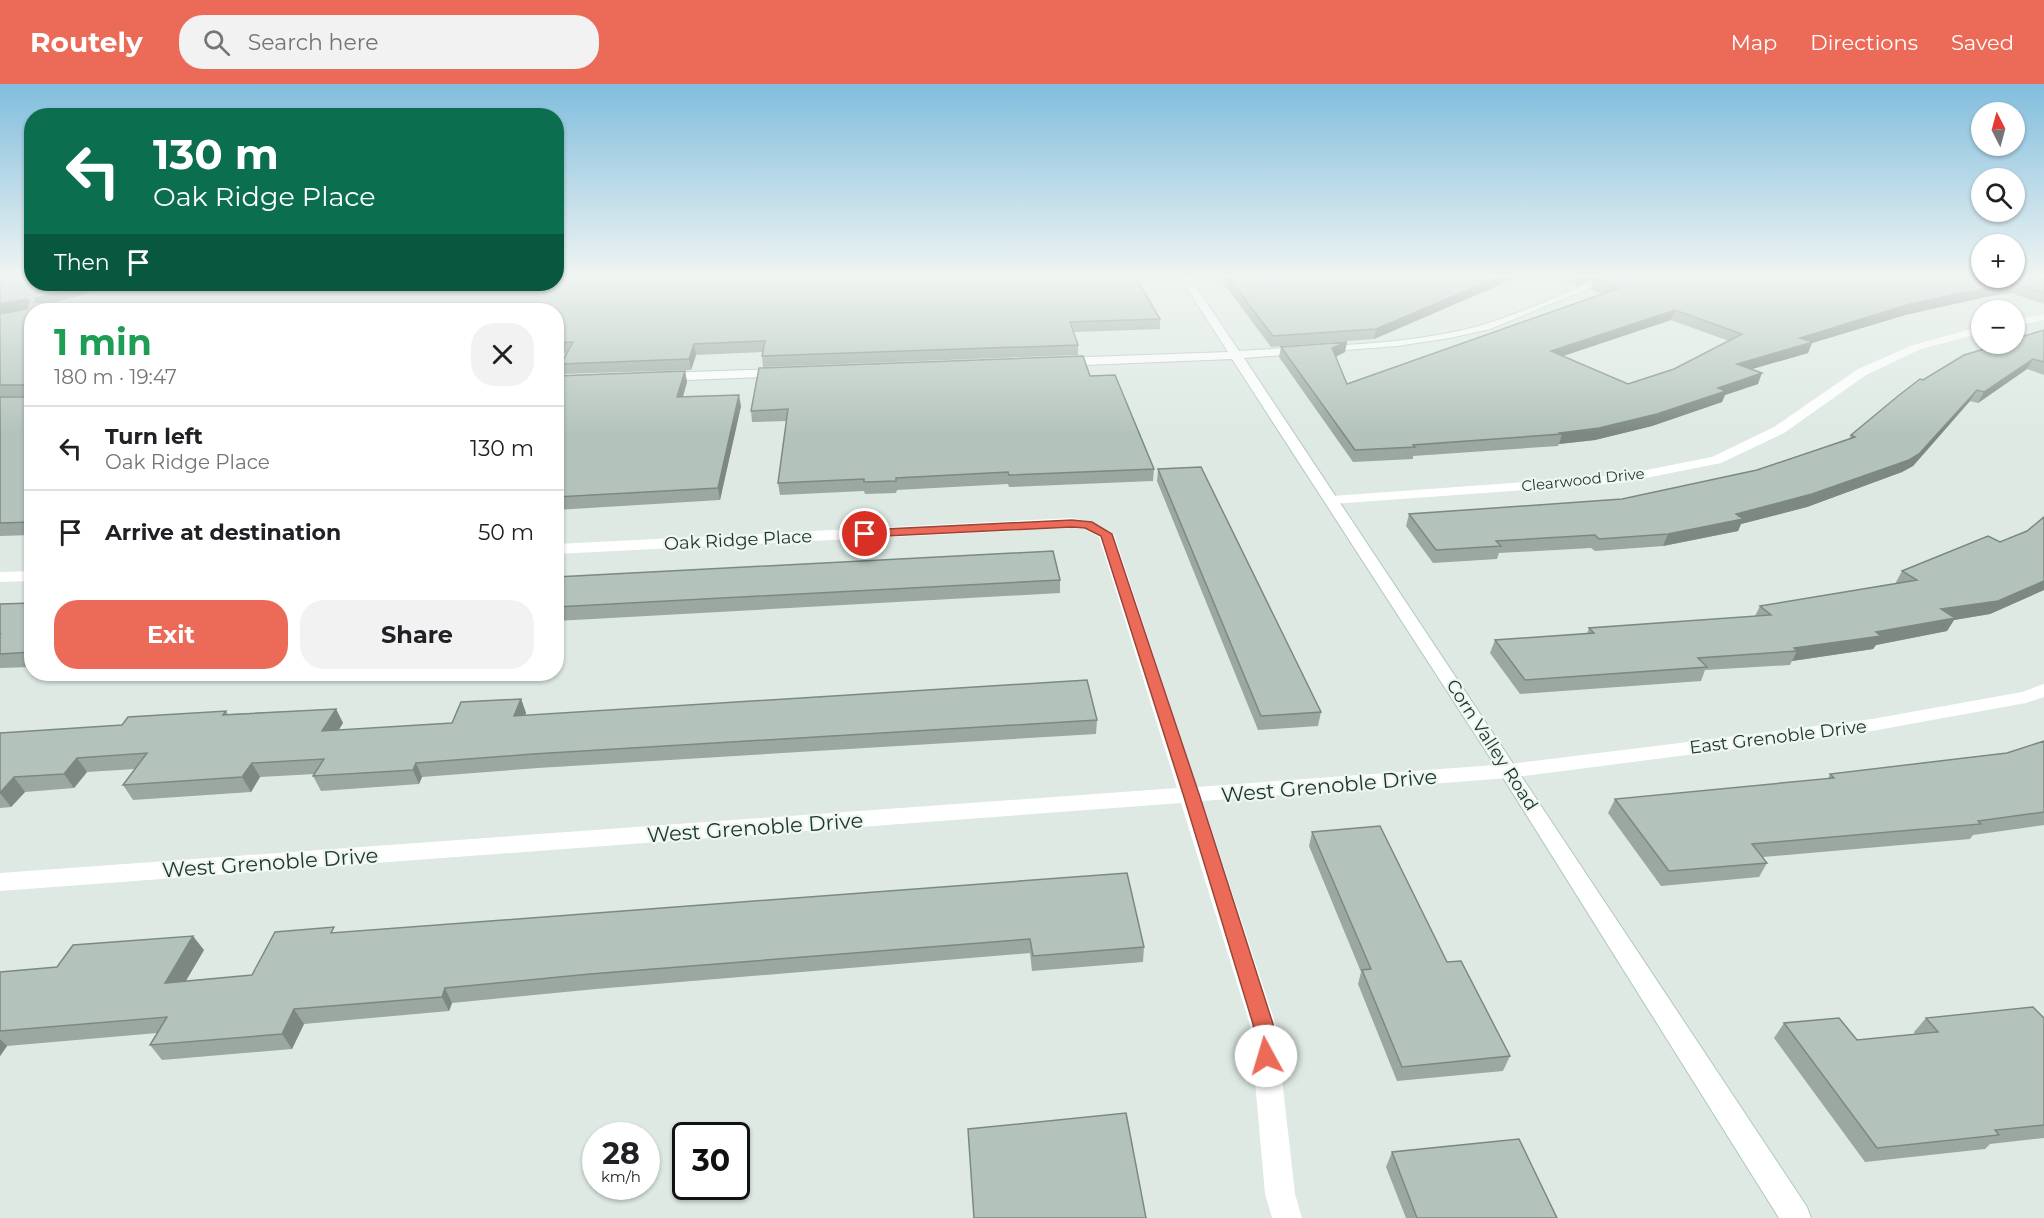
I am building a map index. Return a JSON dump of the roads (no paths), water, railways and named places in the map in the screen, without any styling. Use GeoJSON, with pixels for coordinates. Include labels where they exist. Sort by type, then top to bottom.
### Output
{"type":"FeatureCollection","features":[{"type":"Feature","properties":{"kind":"street","name":"Corn Valley Road"},"geometry":{"type":"LineString","coordinates":[[1219,329],[1509,771],[1796,1218]]}},
{"type":"Feature","properties":{"kind":"street"},"geometry":{"type":"LineString","coordinates":[[1047,363],[1236,355],[1397,343],[1477,329]]}},
{"type":"Feature","properties":{"kind":"street","name":"Clearwood Drive"},"geometry":{"type":"LineString","coordinates":[[1332,500],[1621,479],[1716,460],[1779,430],[1862,372],[1917,347],[1971,332]]}},
{"type":"Feature","properties":{"kind":"street"},"geometry":{"type":"LineString","coordinates":[[646,378],[800,372]]}},
{"type":"Feature","properties":{"kind":"street","name":"Oak Ridge Place"},"geometry":{"type":"LineString","coordinates":[[564,549],[1088,525],[1106,534],[1263,1024],[1280,1194],[1287,1218]]}},
{"type":"Feature","properties":{"kind":"street"},"geometry":{"type":"LineString","coordinates":[[0,577],[24,576]]}},
{"type":"Feature","properties":{"kind":"street","name":"East Grenoble Drive"},"geometry":{"type":"LineString","coordinates":[[1509,771],[1872,725],[2026,697],[2044,690]]}},
{"type":"Feature","properties":{"kind":"street","name":"West Grenoble Drive"},"geometry":{"type":"LineString","coordinates":[[0,882],[1192,797],[1509,771]]}}]}
